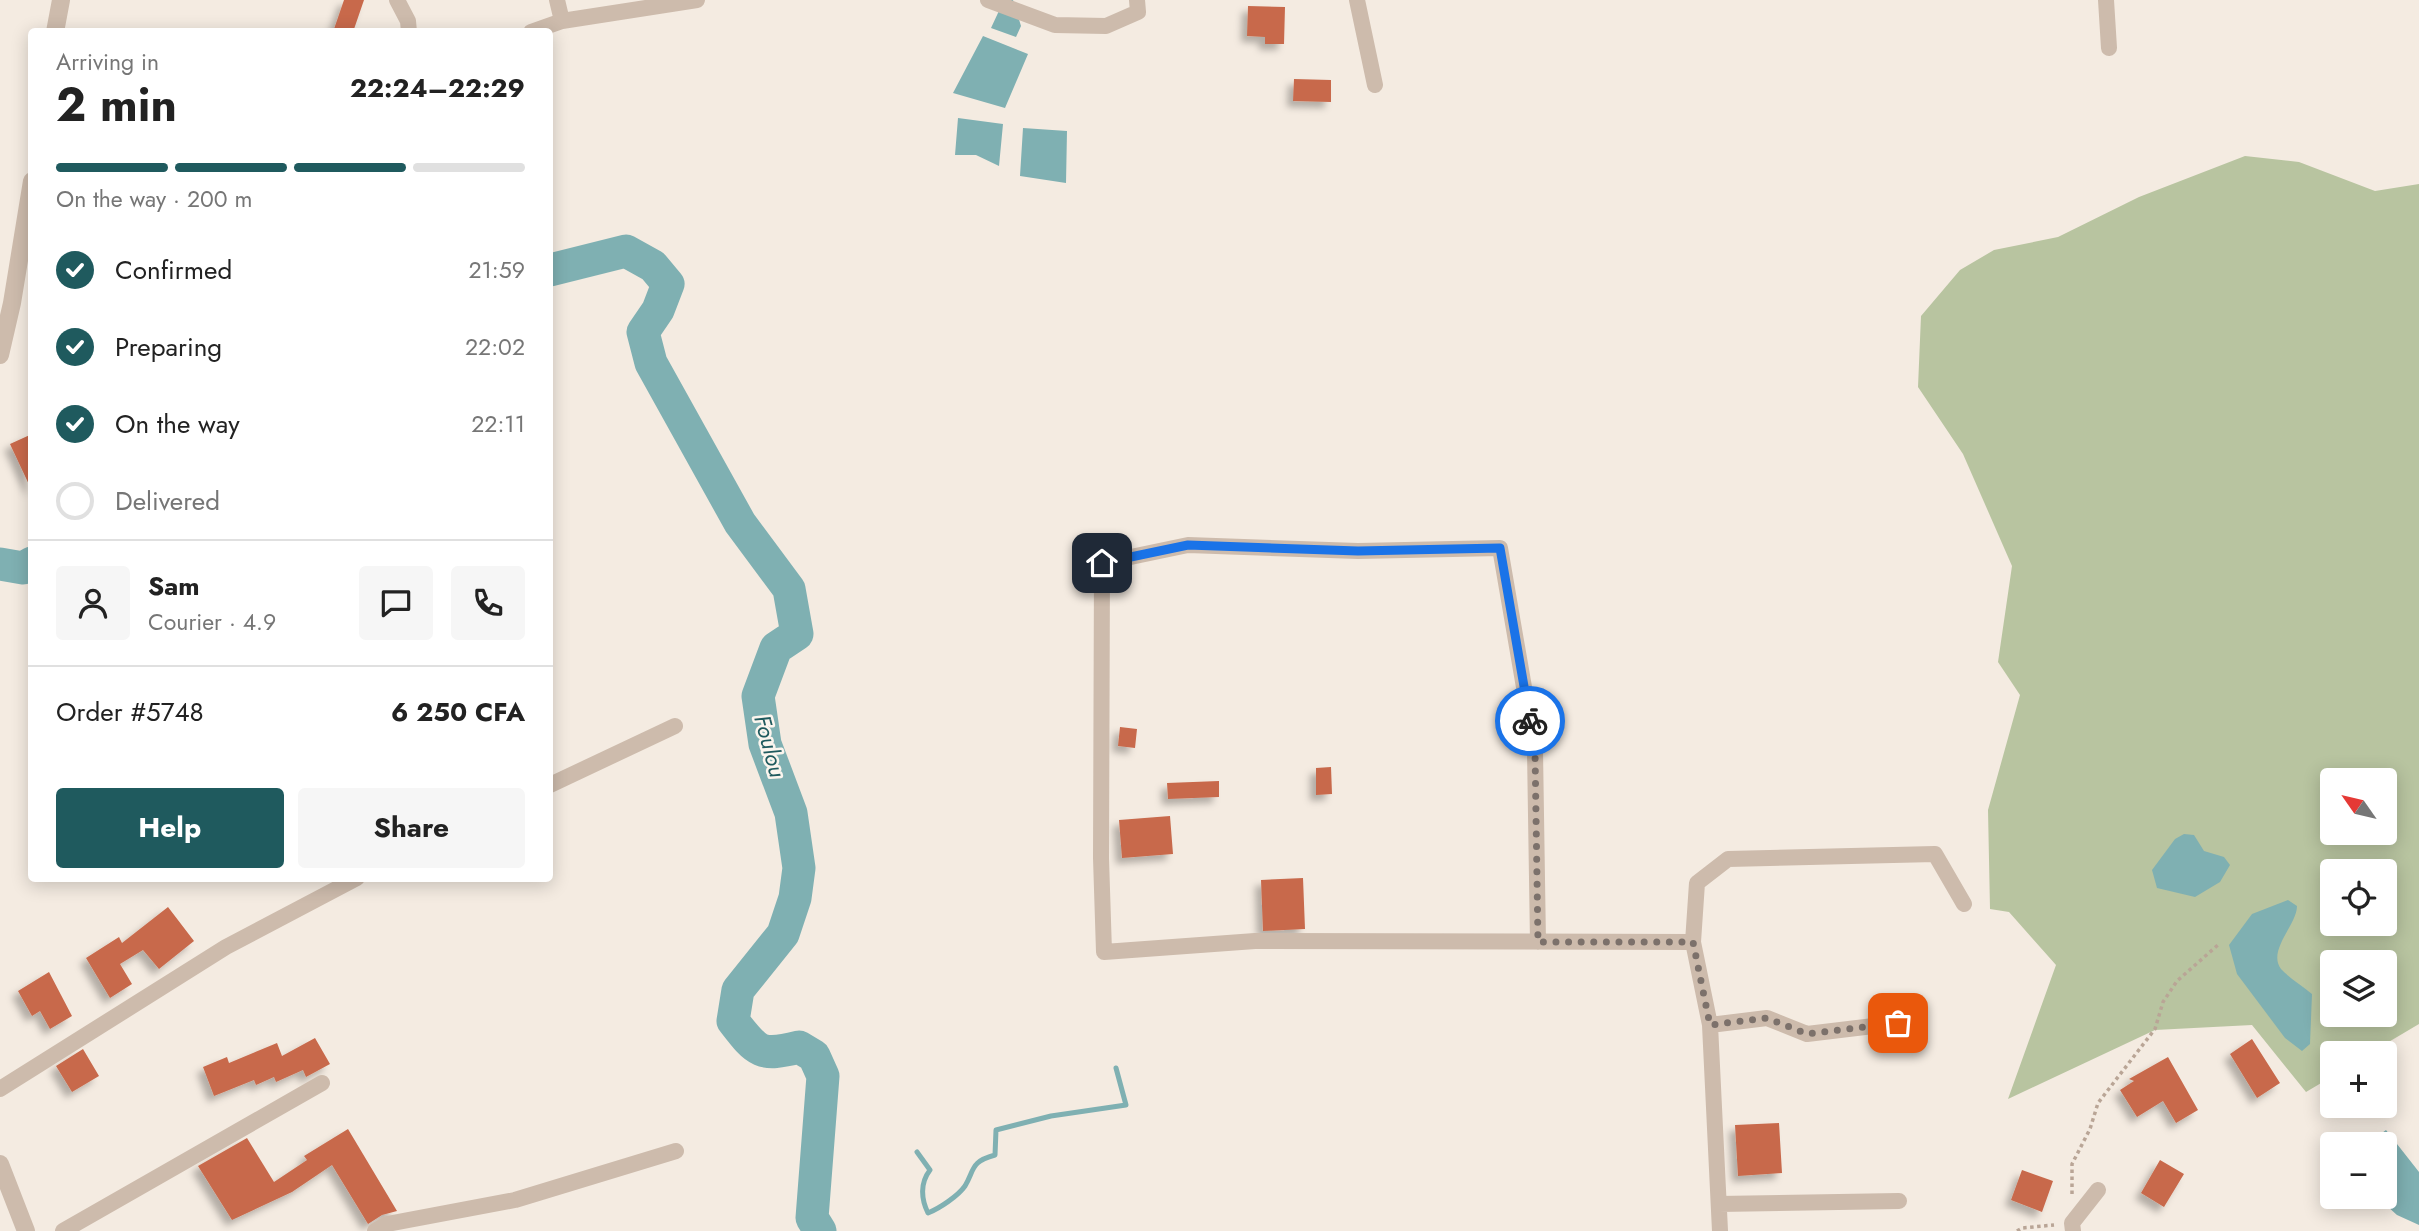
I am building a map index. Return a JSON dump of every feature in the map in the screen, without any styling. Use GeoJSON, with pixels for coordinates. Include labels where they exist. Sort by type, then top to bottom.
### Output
{"type":"FeatureCollection","features":[{"type":"Feature","properties":{"kind":"street"},"geometry":{"type":"LineString","coordinates":[[56,28],[61,0]]}},
{"type":"Feature","properties":{"kind":"street"},"geometry":{"type":"LineString","coordinates":[[397,0],[409,28]]}},
{"type":"Feature","properties":{"kind":"street"},"geometry":{"type":"LineString","coordinates":[[557,0],[562,21]]}},
{"type":"Feature","properties":{"kind":"street"},"geometry":{"type":"LineString","coordinates":[[542,28],[562,21],[697,0]]}},
{"type":"Feature","properties":{"kind":"street"},"geometry":{"type":"LineString","coordinates":[[988,0],[1055,25],[1106,26],[1138,12],[1137,0]]}},
{"type":"Feature","properties":{"kind":"street"},"geometry":{"type":"LineString","coordinates":[[1357,0],[1375,85]]}},
{"type":"Feature","properties":{"kind":"street"},"geometry":{"type":"LineString","coordinates":[[2106,0],[2109,48]]}},
{"type":"Feature","properties":{"kind":"street"},"geometry":{"type":"LineString","coordinates":[[0,355],[28,214]]}},
{"type":"Feature","properties":{"kind":"street"},"geometry":{"type":"LineString","coordinates":[[1538,942],[1535,751],[1500,548],[1358,551],[1188,545],[1102,563],[1101,858],[1104,952],[1255,941],[1538,942],[1693,942]]}},
{"type":"Feature","properties":{"kind":"street"},"geometry":{"type":"LineString","coordinates":[[553,784],[675,726]]}},
{"type":"Feature","properties":{"kind":"street"},"geometry":{"type":"LineString","coordinates":[[1720,1231],[1710,1025],[1693,942],[1698,883],[1728,859],[1936,854],[1964,904]]}},
{"type":"Feature","properties":{"kind":"street"},"geometry":{"type":"LineString","coordinates":[[0,1089],[226,947],[349,882]]}},
{"type":"Feature","properties":{"kind":"street"},"geometry":{"type":"LineString","coordinates":[[1710,1025],[1767,1018],[1807,1034],[1898,1023]]}},
{"type":"Feature","properties":{"kind":"street"},"geometry":{"type":"LineString","coordinates":[[63,1231],[322,1083]]}},
{"type":"Feature","properties":{"kind":"street"},"geometry":{"type":"LineString","coordinates":[[375,1231],[387,1224],[515,1200],[676,1151]]}},
{"type":"Feature","properties":{"kind":"street"},"geometry":{"type":"LineString","coordinates":[[0,1164],[26,1231]]}},
{"type":"Feature","properties":{"kind":"street"},"geometry":{"type":"LineString","coordinates":[[2072,1227],[2098,1190]]}},
{"type":"Feature","properties":{"kind":"street"},"geometry":{"type":"LineString","coordinates":[[1719,1204],[1899,1200]]}},
{"type":"Feature","properties":{"kind":"path"},"geometry":{"type":"LineString","coordinates":[[2017,1231],[2022,1228],[2072,1227],[2072,1164],[2090,1129],[2098,1103],[2155,1030],[2163,1002],[2177,981],[2219,944]]}},
{"type":"Feature","properties":{"kind":"green space"},"geometry":{"type":"Polygon","coordinates":[[[2245,156],[2299,162],[2375,191],[2419,184],[2419,1024],[2390,1041],[2320,1041],[2320,1084],[2306,1092],[2252,1025],[2155,1030],[2008,1099],[2056,965],[2009,912],[1990,909],[1988,810],[2020,695],[1998,662],[2012,566],[1963,454],[1918,387],[1921,316],[1960,270],[1994,250],[2058,237],[2139,197],[2245,156]]]}},
{"type":"Feature","properties":{"kind":"water"},"geometry":{"type":"Polygon","coordinates":[[[1004,0],[1013,0],[1021,26],[1016,37],[991,28],[1004,0]]]}},
{"type":"Feature","properties":{"kind":"water"},"geometry":{"type":"Polygon","coordinates":[[[983,36],[1028,54],[1005,108],[953,93],[983,36]]]}},
{"type":"Feature","properties":{"kind":"water"},"geometry":{"type":"Polygon","coordinates":[[[958,118],[1003,124],[999,166],[976,155],[955,155],[958,118]]]}},
{"type":"Feature","properties":{"kind":"water"},"geometry":{"type":"Polygon","coordinates":[[[1023,128],[1067,131],[1066,183],[1020,176],[1023,128]]]}},
{"type":"Feature","properties":{"kind":"water"},"geometry":{"type":"Polygon","coordinates":[[[2184,834],[2194,835],[2204,851],[2224,857],[2230,865],[2220,882],[2195,897],[2157,888],[2152,870],[2175,839],[2184,834]]]}},
{"type":"Feature","properties":{"kind":"water"},"geometry":{"type":"Polygon","coordinates":[[[2288,900],[2297,906],[2296,913],[2280,946],[2278,962],[2284,972],[2312,994],[2310,1044],[2302,1051],[2285,1038],[2237,974],[2229,945],[2252,914],[2288,900]]]}},
{"type":"Feature","properties":{"kind":"water"},"geometry":{"type":"Polygon","coordinates":[[[2397,1144],[2419,1172],[2419,1225],[2390,1209],[2397,1209],[2397,1144]]]}},
{"type":"Feature","properties":{"kind":"building"},"geometry":{"type":"Polygon","coordinates":[[[344,0],[364,0],[354,28],[334,28],[344,0]]]}},
{"type":"Feature","properties":{"kind":"building"},"geometry":{"type":"Polygon","coordinates":[[[1248,6],[1285,7],[1284,44],[1265,44],[1265,37],[1247,36],[1248,6]]]}},
{"type":"Feature","properties":{"kind":"building"},"geometry":{"type":"Polygon","coordinates":[[[1294,79],[1331,80],[1331,102],[1293,101],[1294,79]]]}},
{"type":"Feature","properties":{"kind":"building"},"geometry":{"type":"Polygon","coordinates":[[[28,436],[28,482],[10,444],[28,436]]]}},
{"type":"Feature","properties":{"kind":"building"},"geometry":{"type":"Polygon","coordinates":[[[1120,727],[1137,729],[1135,748],[1118,746],[1120,727]]]}},
{"type":"Feature","properties":{"kind":"building"},"geometry":{"type":"Polygon","coordinates":[[[1331,767],[1332,794],[1316,795],[1316,768],[1331,767]]]}},
{"type":"Feature","properties":{"kind":"building"},"geometry":{"type":"Polygon","coordinates":[[[1219,781],[1219,797],[1168,799],[1167,783],[1219,781]]]}},
{"type":"Feature","properties":{"kind":"building"},"geometry":{"type":"Polygon","coordinates":[[[1170,816],[1173,854],[1122,858],[1119,820],[1170,816]]]}},
{"type":"Feature","properties":{"kind":"building"},"geometry":{"type":"Polygon","coordinates":[[[1303,878],[1305,929],[1263,931],[1261,880],[1303,878]]]}},
{"type":"Feature","properties":{"kind":"building"},"geometry":{"type":"Polygon","coordinates":[[[168,907],[194,941],[159,969],[143,950],[120,964],[132,984],[110,998],[86,958],[119,937],[122,943],[168,907]]]}},
{"type":"Feature","properties":{"kind":"building"},"geometry":{"type":"Polygon","coordinates":[[[49,972],[72,1016],[50,1029],[40,1011],[32,1016],[18,991],[49,972]]]}},
{"type":"Feature","properties":{"kind":"building"},"geometry":{"type":"Polygon","coordinates":[[[315,1038],[330,1064],[306,1077],[303,1070],[276,1082],[274,1077],[256,1085],[254,1080],[214,1096],[203,1067],[227,1057],[229,1063],[277,1043],[282,1056],[315,1038]]]}},
{"type":"Feature","properties":{"kind":"building"},"geometry":{"type":"Polygon","coordinates":[[[2252,1039],[2280,1083],[2257,1098],[2230,1054],[2252,1039]]]}},
{"type":"Feature","properties":{"kind":"building"},"geometry":{"type":"Polygon","coordinates":[[[83,1049],[99,1076],[72,1092],[56,1066],[83,1049]]]}},
{"type":"Feature","properties":{"kind":"building"},"geometry":{"type":"Polygon","coordinates":[[[2168,1057],[2198,1110],[2176,1123],[2163,1101],[2137,1117],[2120,1090],[2134,1081],[2129,1079],[2168,1057]]]}},
{"type":"Feature","properties":{"kind":"building"},"geometry":{"type":"Polygon","coordinates":[[[1779,1123],[1782,1173],[1738,1176],[1735,1125],[1779,1123]]]}},
{"type":"Feature","properties":{"kind":"building"},"geometry":{"type":"Polygon","coordinates":[[[348,1129],[397,1211],[382,1215],[368,1224],[332,1165],[292,1192],[232,1220],[198,1166],[247,1138],[274,1182],[307,1160],[304,1156],[348,1129]]]}},
{"type":"Feature","properties":{"kind":"building"},"geometry":{"type":"Polygon","coordinates":[[[2160,1160],[2184,1174],[2164,1207],[2141,1193],[2160,1160]]]}},
{"type":"Feature","properties":{"kind":"building"},"geometry":{"type":"Polygon","coordinates":[[[2022,1170],[2053,1181],[2042,1212],[2011,1200],[2022,1170]]]}},
{"type":"Feature","properties":{"kind":"waterway","name":"Foulou"},"geometry":{"type":"LineString","coordinates":[[553,269],[626,251],[653,266],[668,284],[658,310],[643,332],[651,363],[740,523],[789,589],[797,634],[776,648],[758,696],[765,744],[791,813],[799,868],[795,898],[783,934],[738,990],[733,1021],[748,1040],[760,1049],[776,1052],[799,1047],[814,1056],[823,1076],[812,1218],[820,1231]]}},
{"type":"Feature","properties":{"kind":"waterway","name":"Foulou"},"geometry":{"type":"LineString","coordinates":[[0,564],[23,568],[28,565]]}},
{"type":"Feature","properties":{"kind":"waterway"},"geometry":{"type":"LineString","coordinates":[[917,1152],[930,1170],[924,1180],[923,1191],[928,1213],[962,1190],[977,1163],[995,1155],[996,1130],[1051,1116],[1126,1105],[1116,1068]]}},
{"type":"Feature","properties":{"kind":"way so far"},"geometry":{"type":"LineString","coordinates":[[1530,721],[1535,751],[1538,942],[1693,942],[1710,1025],[1767,1018],[1807,1034],[1898,1023]]}},
{"type":"Feature","properties":{"kind":"route"},"geometry":{"type":"LineString","coordinates":[[1102,563],[1188,545],[1358,551],[1500,548],[1530,721]]}}]}
